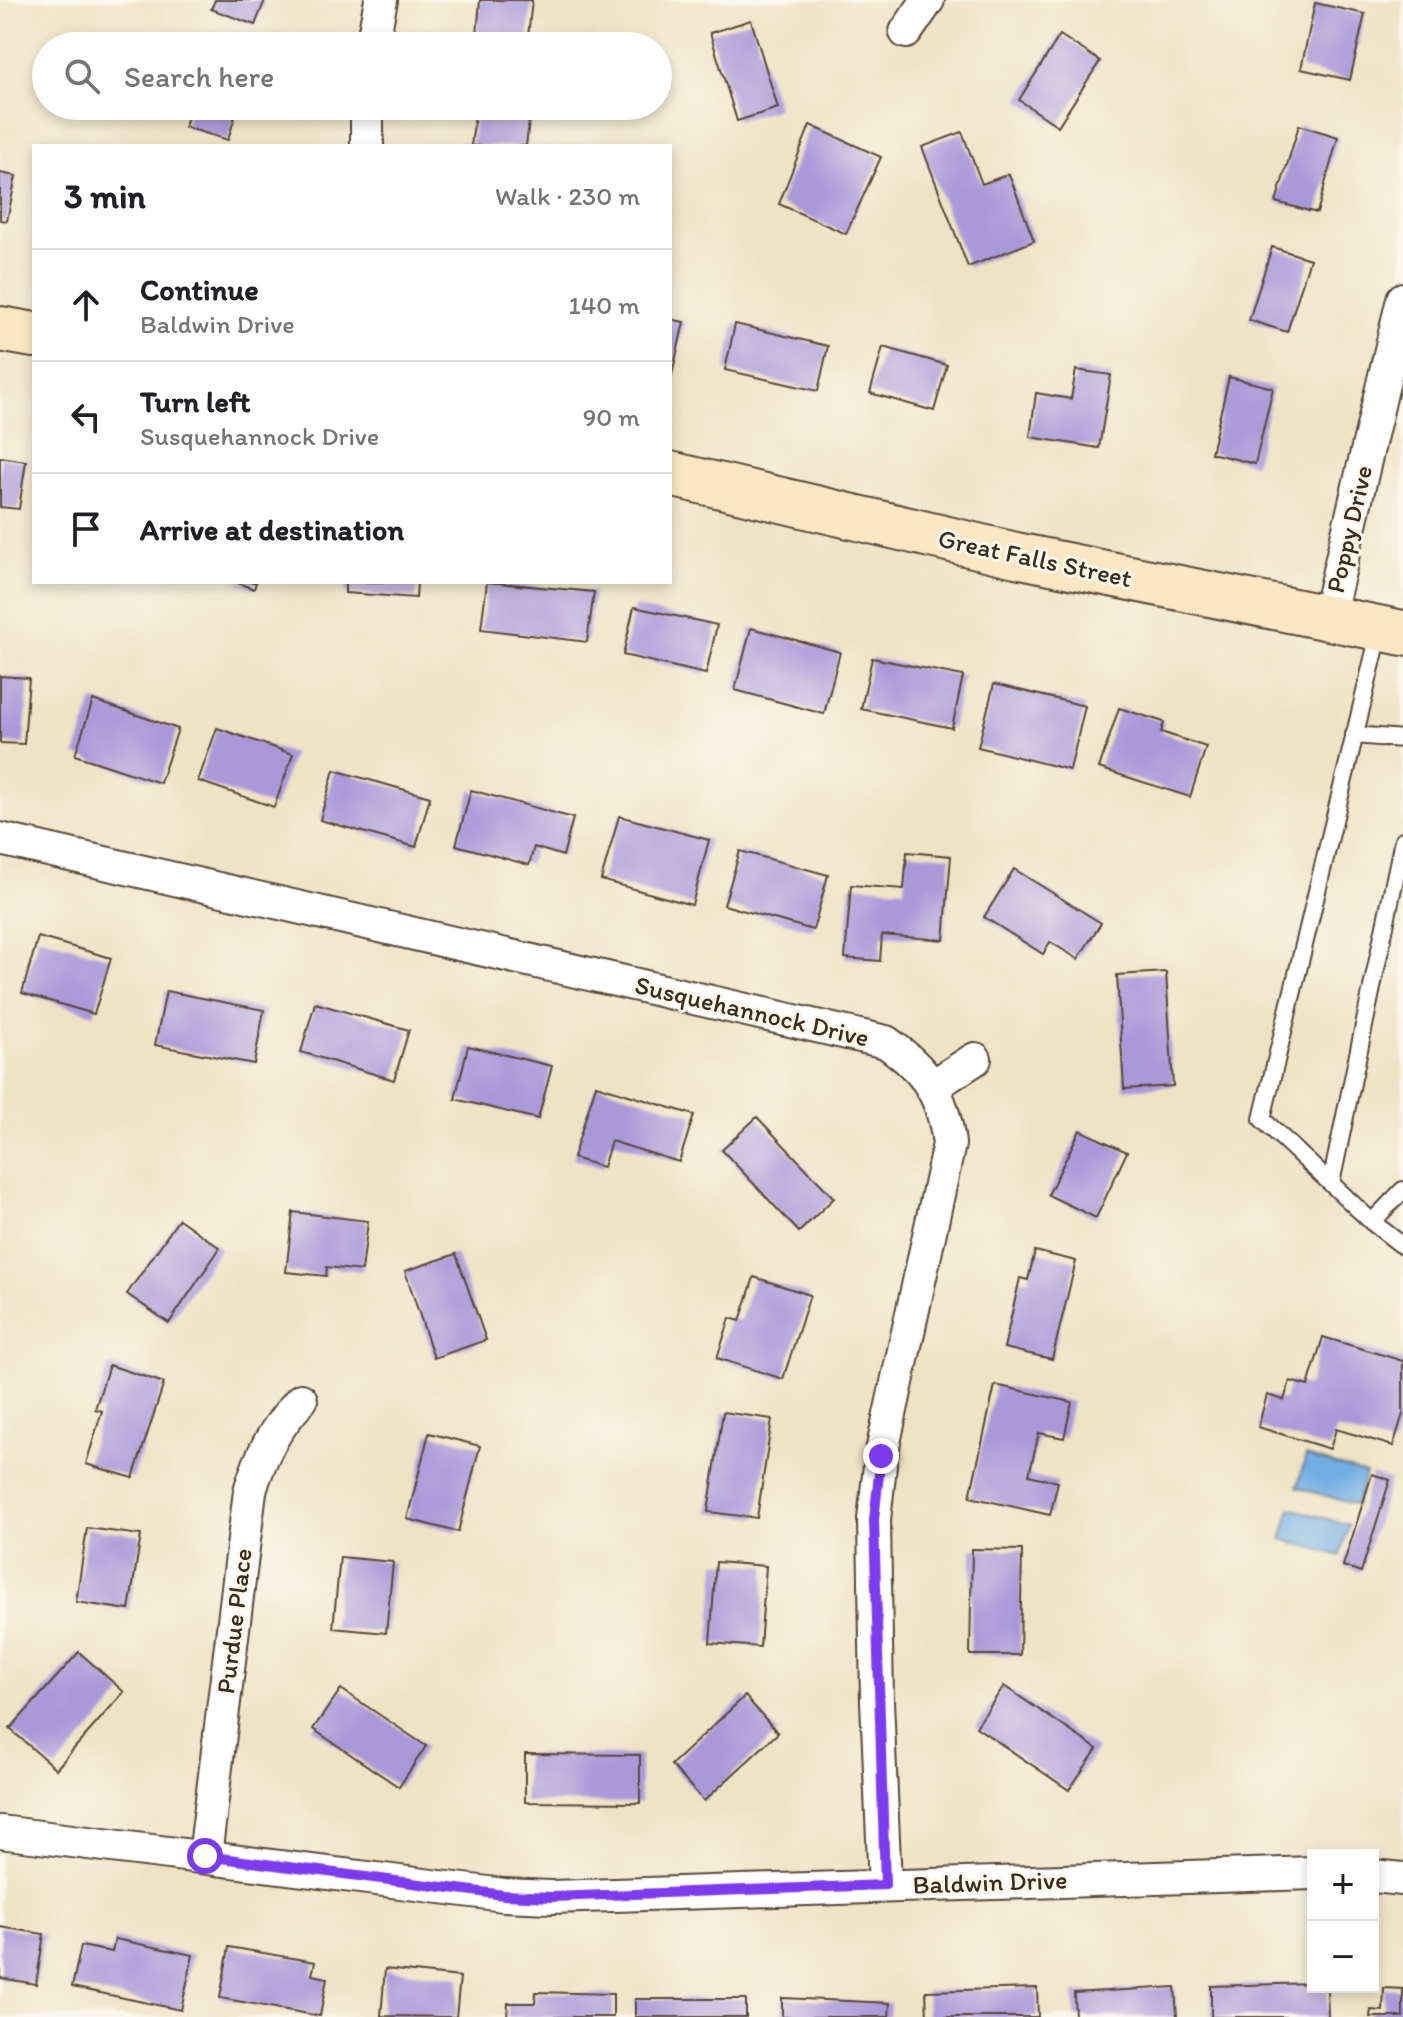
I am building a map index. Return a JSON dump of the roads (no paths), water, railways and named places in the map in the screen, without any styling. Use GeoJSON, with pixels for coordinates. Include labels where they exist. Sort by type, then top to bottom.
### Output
{"type":"FeatureCollection","features":[{"type":"Feature","properties":{"kind":"main road"},"geometry":{"type":"LineString","coordinates":[[0,329],[32,335]]}},
{"type":"Feature","properties":{"kind":"main road","name":"Great Falls Street"},"geometry":{"type":"LineString","coordinates":[[672,474],[1016,555],[1392,631]]}},
{"type":"Feature","properties":{"kind":"street"},"geometry":{"type":"LineString","coordinates":[[375,32],[381,0]]}},
{"type":"Feature","properties":{"kind":"street"},"geometry":{"type":"LineString","coordinates":[[906,32],[928,0]]}},
{"type":"Feature","properties":{"kind":"street"},"geometry":{"type":"LineString","coordinates":[[367,120],[367,144]]}},
{"type":"Feature","properties":{"kind":"street","name":"Poppy Drive"},"geometry":{"type":"LineString","coordinates":[[1328,618],[1403,299]]}},
{"type":"Feature","properties":{"kind":"street","name":"Susquehannock Drive"},"geometry":{"type":"LineString","coordinates":[[0,839],[886,1042],[912,1061],[933,1086],[946,1123],[947,1162],[881,1456],[874,1520],[885,1885]]}},
{"type":"Feature","properties":{"kind":"street"},"geometry":{"type":"LineString","coordinates":[[933,1086],[975,1059]]}},
{"type":"Feature","properties":{"kind":"street","name":"Purdue Place"},"geometry":{"type":"LineString","coordinates":[[205,1856],[250,1491],[260,1455],[279,1424],[301,1400]]}},
{"type":"Feature","properties":{"kind":"street","name":"Baldwin Drive"},"geometry":{"type":"LineString","coordinates":[[0,1832],[504,1895],[551,1897],[1307,1873]]}},
{"type":"Feature","properties":{"kind":"street"},"geometry":{"type":"LineString","coordinates":[[1379,1877],[1403,1879]]}},
{"type":"Feature","properties":{"kind":"lane"},"geometry":{"type":"LineString","coordinates":[[1392,631],[1354,735],[1262,1119],[1372,1222],[1403,1246]]}},
{"type":"Feature","properties":{"kind":"lane"},"geometry":{"type":"LineString","coordinates":[[1354,735],[1403,739]]}},
{"type":"Feature","properties":{"kind":"lane"},"geometry":{"type":"LineString","coordinates":[[1331,1183],[1403,840]]}},
{"type":"Feature","properties":{"kind":"lane"},"geometry":{"type":"LineString","coordinates":[[1372,1222],[1403,1190]]}},
{"type":"Feature","properties":{"kind":"water"},"geometry":{"type":"Polygon","coordinates":[[[1306,1456],[1366,1474],[1356,1505],[1297,1487],[1306,1456]]]}},
{"type":"Feature","properties":{"kind":"water"},"geometry":{"type":"Polygon","coordinates":[[[1291,1508],[1349,1525],[1340,1556],[1282,1539],[1291,1508]]]}}]}
